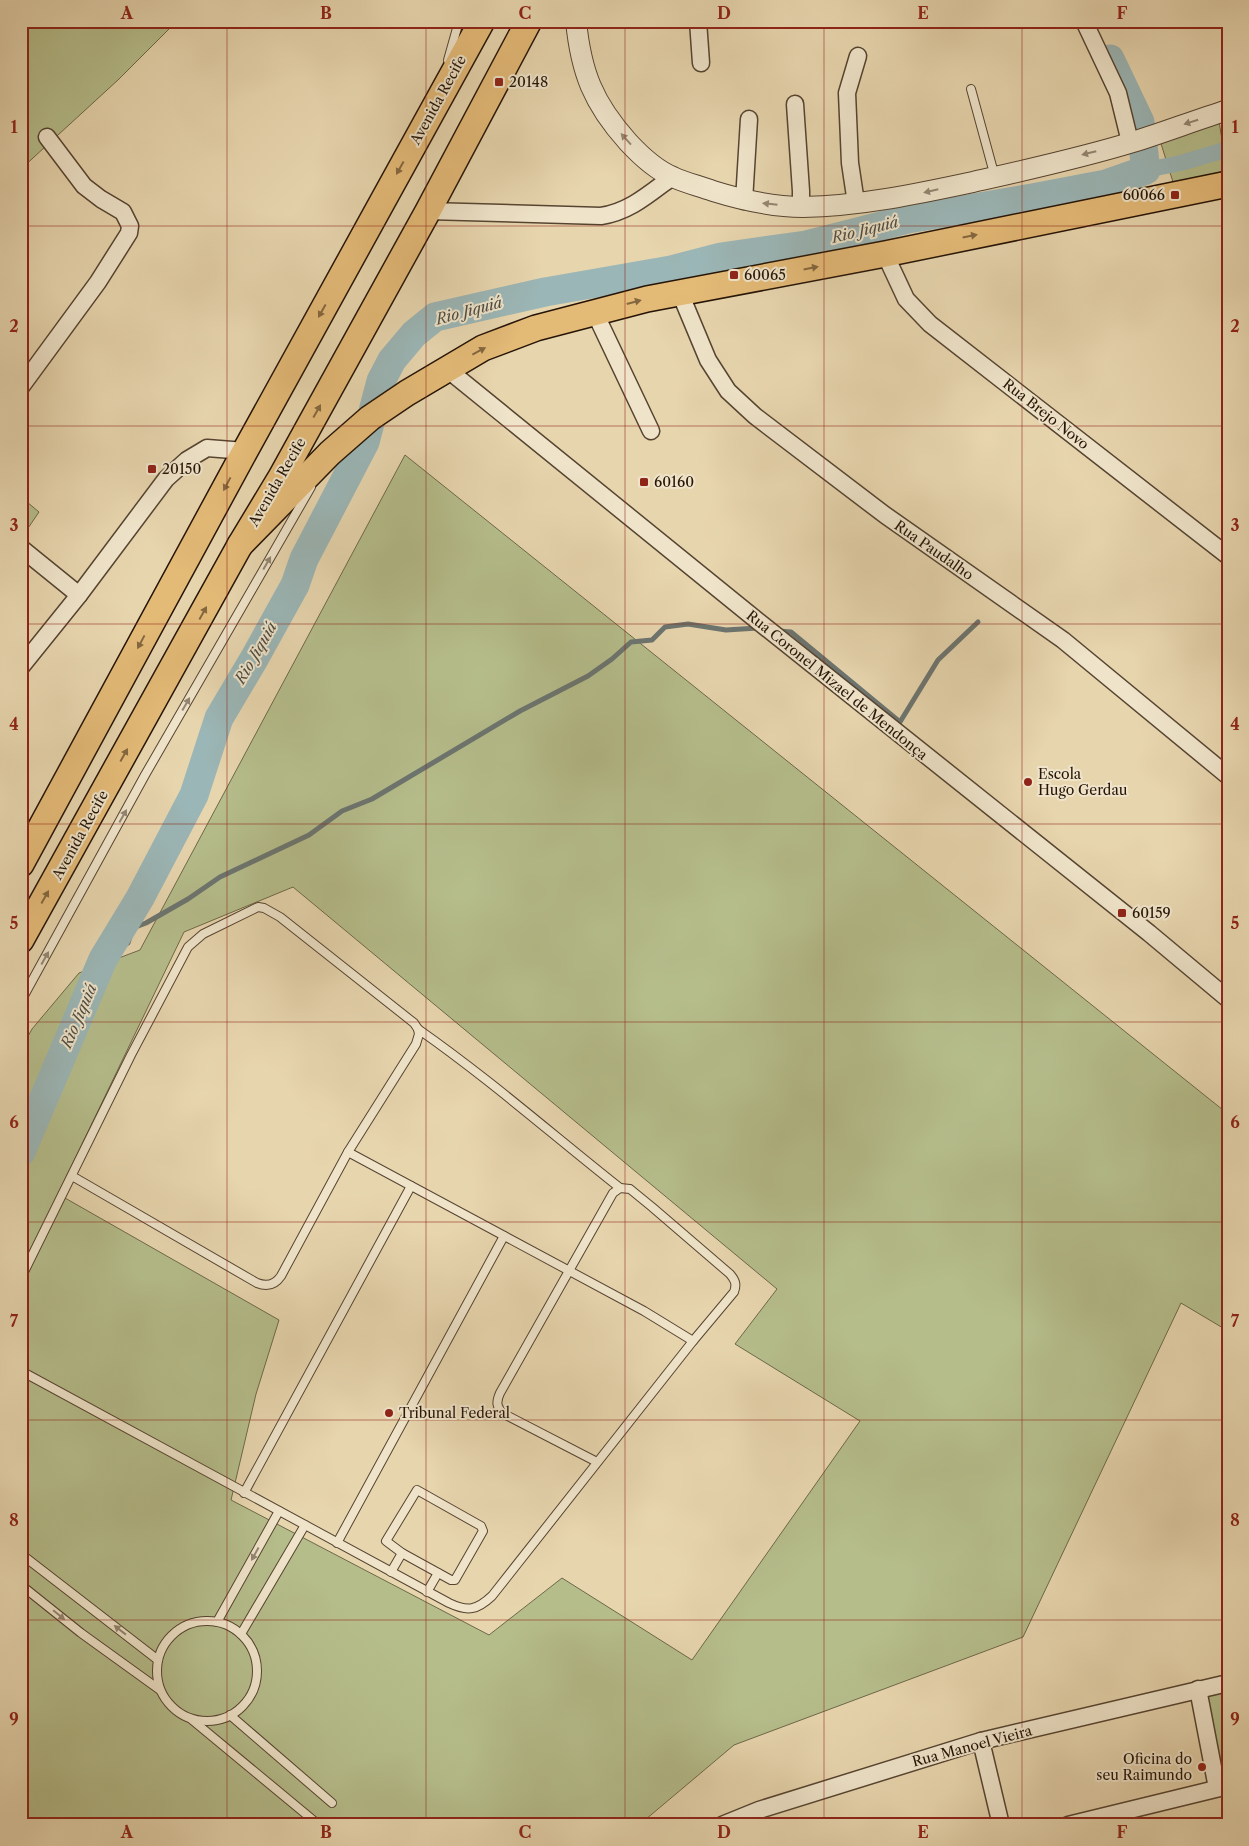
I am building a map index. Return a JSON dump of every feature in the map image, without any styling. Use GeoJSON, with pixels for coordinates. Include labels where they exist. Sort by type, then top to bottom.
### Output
{"type":"FeatureCollection","features":[{"type":"Feature","properties":{"kind":"main road"},"geometry":{"type":"LineString","coordinates":[[448,81],[470,21]]}},
{"type":"Feature","properties":{"kind":"main road","name":"Avenida Recife"},"geometry":{"type":"LineString","coordinates":[[21,864],[245,451],[482,21]]}},
{"type":"Feature","properties":{"kind":"main road","name":"Avenida Recife"},"geometry":{"type":"LineString","coordinates":[[21,940],[240,545],[281,477],[428,211],[530,21]]}},
{"type":"Feature","properties":{"kind":"main road"},"geometry":{"type":"LineString","coordinates":[[240,545],[330,453],[370,418],[407,393],[483,348],[536,328],[647,299],[885,254],[1228,184]]}},
{"type":"Feature","properties":{"kind":"street"},"geometry":{"type":"LineString","coordinates":[[576,21],[579,47],[586,75],[598,103],[614,126],[641,156],[672,177],[744,201],[801,207],[856,203],[922,193],[995,177],[1140,139],[1228,110]]}},
{"type":"Feature","properties":{"kind":"street"},"geometry":{"type":"LineString","coordinates":[[698,21],[701,63]]}},
{"type":"Feature","properties":{"kind":"street"},"geometry":{"type":"LineString","coordinates":[[1084,21],[1140,139]]}},
{"type":"Feature","properties":{"kind":"street"},"geometry":{"type":"LineString","coordinates":[[856,203],[850,163],[847,93],[858,56]]}},
{"type":"Feature","properties":{"kind":"street"},"geometry":{"type":"LineString","coordinates":[[795,104],[802,190],[801,207]]}},
{"type":"Feature","properties":{"kind":"street"},"geometry":{"type":"LineString","coordinates":[[744,201],[749,119]]}},
{"type":"Feature","properties":{"kind":"street"},"geometry":{"type":"LineString","coordinates":[[21,387],[98,282],[127,238],[130,226],[123,212],[84,186],[47,137]]}},
{"type":"Feature","properties":{"kind":"street"},"geometry":{"type":"LineString","coordinates":[[428,211],[592,216],[612,214],[624,211],[672,177]]}},
{"type":"Feature","properties":{"kind":"street","name":"Rua Brejo Novo"},"geometry":{"type":"LineString","coordinates":[[885,254],[906,299],[930,324],[1228,556]]}},
{"type":"Feature","properties":{"kind":"street","name":"Rua Paudalho"},"geometry":{"type":"LineString","coordinates":[[680,293],[708,360],[728,391],[755,416],[885,515],[1063,640],[1228,776]]}},
{"type":"Feature","properties":{"kind":"street"},"geometry":{"type":"LineString","coordinates":[[595,313],[651,431]]}},
{"type":"Feature","properties":{"kind":"street","name":"Rua Coronel Mizael de Mendonça"},"geometry":{"type":"LineString","coordinates":[[447,369],[781,640],[1141,926],[1228,999]]}},
{"type":"Feature","properties":{"kind":"street"},"geometry":{"type":"LineString","coordinates":[[21,667],[79,596],[115,544],[166,479],[187,460],[207,448],[245,451]]}},
{"type":"Feature","properties":{"kind":"street"},"geometry":{"type":"LineString","coordinates":[[21,548],[79,596]]}},
{"type":"Feature","properties":{"kind":"street","name":"Rua Manoel Vieira"},"geometry":{"type":"LineString","coordinates":[[722,1825],[778,1804],[981,1741],[1228,1683]]}},
{"type":"Feature","properties":{"kind":"street"},"geometry":{"type":"LineString","coordinates":[[1068,1825],[1222,1787],[1198,1689]]}},
{"type":"Feature","properties":{"kind":"street"},"geometry":{"type":"LineString","coordinates":[[981,1741],[1001,1825]]}},
{"type":"Feature","properties":{"kind":"lane"},"geometry":{"type":"LineString","coordinates":[[432,110],[459,21]]}},
{"type":"Feature","properties":{"kind":"lane"},"geometry":{"type":"LineString","coordinates":[[971,89],[995,177]]}},
{"type":"Feature","properties":{"kind":"lane"},"geometry":{"type":"LineString","coordinates":[[21,1001],[145,775],[330,453]]}},
{"type":"Feature","properties":{"kind":"lane"},"geometry":{"type":"LineString","coordinates":[[21,1278],[131,1054],[188,947],[203,934],[254,908],[264,908],[280,917],[414,1023],[418,1029],[467,1063],[620,1188],[630,1189],[652,1206],[730,1274],[734,1279],[736,1287],[734,1292],[693,1340],[487,1600],[476,1607],[464,1610],[427,1592],[21,1371]]}},
{"type":"Feature","properties":{"kind":"lane"},"geometry":{"type":"LineString","coordinates":[[72,1176],[257,1283],[270,1285],[281,1276],[348,1152],[416,1044],[419,1034],[418,1029]]}},
{"type":"Feature","properties":{"kind":"lane"},"geometry":{"type":"LineString","coordinates":[[348,1152],[568,1270],[693,1340]]}},
{"type":"Feature","properties":{"kind":"lane"},"geometry":{"type":"LineString","coordinates":[[244,1493],[411,1186]]}},
{"type":"Feature","properties":{"kind":"lane"},"geometry":{"type":"LineString","coordinates":[[597,1462],[512,1419],[501,1411],[497,1404],[500,1393],[568,1270],[613,1193],[620,1188]]}},
{"type":"Feature","properties":{"kind":"lane"},"geometry":{"type":"LineString","coordinates":[[337,1543],[504,1236]]}},
{"type":"Feature","properties":{"kind":"lane"},"geometry":{"type":"LineString","coordinates":[[418,1490],[483,1528],[456,1579],[451,1580],[402,1553],[388,1543],[386,1539],[415,1491],[418,1490]]}},
{"type":"Feature","properties":{"kind":"lane"},"geometry":{"type":"LineString","coordinates":[[217,1622],[279,1511]]}},
{"type":"Feature","properties":{"kind":"lane"},"geometry":{"type":"LineString","coordinates":[[241,1634],[305,1525]]}},
{"type":"Feature","properties":{"kind":"lane"},"geometry":{"type":"LineString","coordinates":[[391,1572],[402,1553]]}},
{"type":"Feature","properties":{"kind":"lane"},"geometry":{"type":"LineString","coordinates":[[21,1554],[158,1660]]}},
{"type":"Feature","properties":{"kind":"lane"},"geometry":{"type":"LineString","coordinates":[[427,1592],[438,1573]]}},
{"type":"Feature","properties":{"kind":"lane"},"geometry":{"type":"LineString","coordinates":[[21,1585],[81,1633],[160,1690],[171,1706],[190,1718],[319,1825]]}},
{"type":"Feature","properties":{"kind":"lane"},"geometry":{"type":"LineString","coordinates":[[160,1690],[157,1673],[158,1660],[167,1641],[174,1633],[187,1624],[201,1621],[217,1622],[241,1634],[250,1645],[257,1667],[257,1679],[252,1693],[243,1706],[230,1715],[208,1721],[190,1718]]}},
{"type":"Feature","properties":{"kind":"lane"},"geometry":{"type":"LineString","coordinates":[[230,1715],[332,1803]]}},
{"type":"Feature","properties":{"kind":"green space"},"geometry":{"type":"Polygon","coordinates":[[[21,21],[177,21],[119,79],[21,169],[21,21]]]}},
{"type":"Feature","properties":{"kind":"green space"},"geometry":{"type":"Polygon","coordinates":[[[1218,115],[1227,171],[1173,182],[1158,134],[1218,115]]]}},
{"type":"Feature","properties":{"kind":"green space"},"geometry":{"type":"Polygon","coordinates":[[[405,455],[1228,1114],[1228,1331],[1181,1303],[1023,1637],[734,1745],[639,1825],[21,1825],[21,1049],[32,1029],[79,973],[140,950],[405,455]],[[293,887],[184,932],[58,1194],[279,1320],[256,1394],[231,1500],[489,1635],[562,1578],[692,1660],[860,1421],[735,1344],[777,1289],[293,887]]]}},
{"type":"Feature","properties":{"kind":"green space"},"geometry":{"type":"Polygon","coordinates":[[[21,497],[39,512],[24,534],[21,532],[21,497]]]}},
{"type":"Feature","properties":{"kind":"green space"},"geometry":{"type":"Polygon","coordinates":[[[1228,1687],[1228,1773],[1226,1773],[1222,1769],[1205,1701],[1206,1694],[1228,1687]]]}},
{"type":"Feature","properties":{"kind":"waterway","name":"Rio Jiquiá"},"geometry":{"type":"LineString","coordinates":[[21,1152],[103,959],[140,898],[194,795],[219,718],[295,585],[304,559],[365,442],[381,381],[392,360],[414,334],[435,317],[545,292],[671,270],[721,257],[806,245],[908,219],[1106,184],[1146,170],[1140,122],[1110,59]]}},
{"type":"Feature","properties":{"kind":"waterway"},"geometry":{"type":"LineString","coordinates":[[1146,170],[1181,163],[1228,149]]}},
{"type":"Feature","properties":{"kind":"waterway"},"geometry":{"type":"LineString","coordinates":[[779,631],[791,632],[900,722],[938,660],[978,622]]}},
{"type":"Feature","properties":{"kind":"waterway"},"geometry":{"type":"LineString","coordinates":[[103,959],[128,943],[133,928],[146,923],[188,899],[220,877],[309,835],[342,811],[372,799],[520,711],[588,676],[612,659],[631,642],[652,640],[665,627],[688,624],[726,630],[758,628]]}},
{"type":"Feature","properties":{"kind":"place","name":"20148"},"geometry":{"type":"Point","coordinates":[499,82]}},
{"type":"Feature","properties":{"kind":"place","name":"60066"},"geometry":{"type":"Point","coordinates":[1175,195]}},
{"type":"Feature","properties":{"kind":"place","name":"60065"},"geometry":{"type":"Point","coordinates":[734,275]}},
{"type":"Feature","properties":{"kind":"place","name":"20150"},"geometry":{"type":"Point","coordinates":[152,469]}},
{"type":"Feature","properties":{"kind":"place","name":"60160"},"geometry":{"type":"Point","coordinates":[644,482]}},
{"type":"Feature","properties":{"kind":"place","name":"Escola Hugo Gerdau"},"geometry":{"type":"Point","coordinates":[1028,782]}},
{"type":"Feature","properties":{"kind":"place","name":"60159"},"geometry":{"type":"Point","coordinates":[1122,913]}},
{"type":"Feature","properties":{"kind":"place","name":"Tribunal Federal"},"geometry":{"type":"Point","coordinates":[389,1413]}},
{"type":"Feature","properties":{"kind":"place","name":"Oficina do seu Raimundo"},"geometry":{"type":"Point","coordinates":[1202,1767]}}]}
